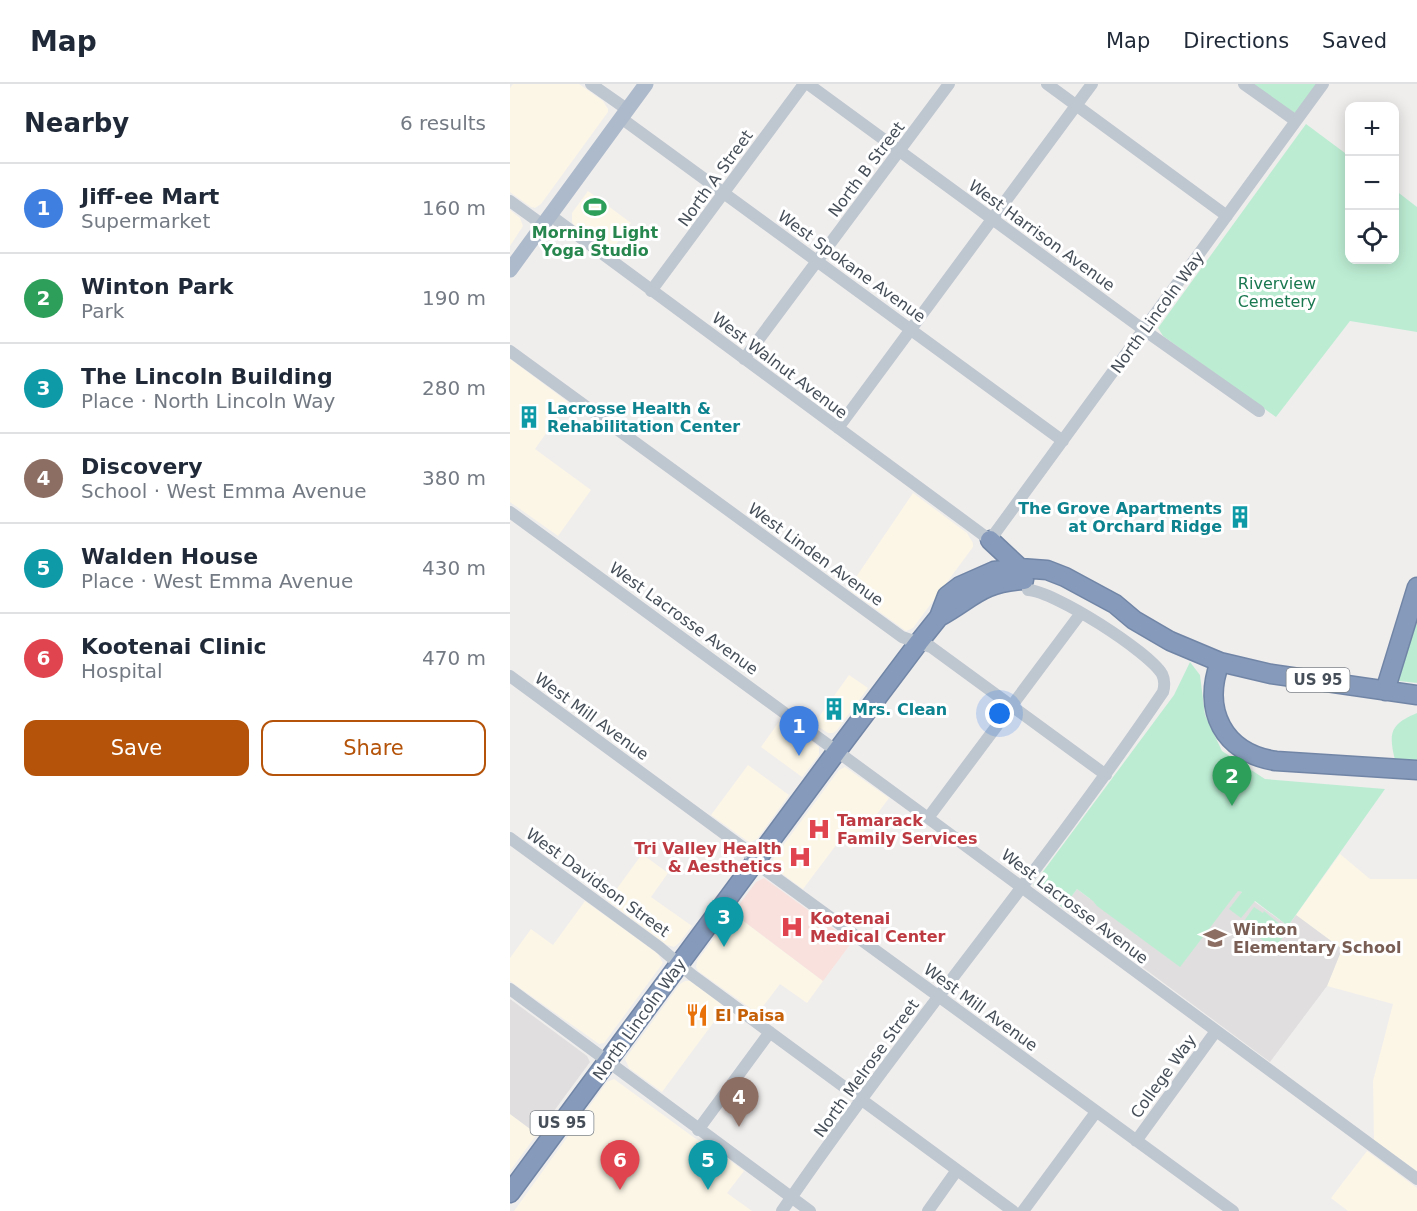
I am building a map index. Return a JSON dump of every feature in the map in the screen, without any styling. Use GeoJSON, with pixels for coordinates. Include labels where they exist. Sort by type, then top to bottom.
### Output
{"type":"FeatureCollection","features":[{"type":"Feature","properties":{"kind":"highway"},"geometry":{"type":"LineString","coordinates":[[990,540],[1020,568]]}},
{"type":"Feature","properties":{"kind":"highway"},"geometry":{"type":"LineString","coordinates":[[986,573],[993,559],[990,540]]}},
{"type":"Feature","properties":{"kind":"highway","name":"US 95"},"geometry":{"type":"LineString","coordinates":[[918,642],[939,617],[947,596],[960,586],[986,573],[1020,568],[1047,570],[1065,576],[1114,604],[1134,620],[1178,645],[1220,662],[1271,674],[1417,695]]}},
{"type":"Feature","properties":{"kind":"highway","name":"US 95"},"geometry":{"type":"LineString","coordinates":[[939,617],[988,586],[1024,580],[1044,582],[1064,590],[1112,617],[1134,620]]}},
{"type":"Feature","properties":{"kind":"highway"},"geometry":{"type":"LineString","coordinates":[[1384,691],[1417,587]]}},
{"type":"Feature","properties":{"kind":"highway","name":"North Lincoln Way"},"geometry":{"type":"LineString","coordinates":[[510,1193],[918,642]]}},
{"type":"Feature","properties":{"kind":"highway"},"geometry":{"type":"LineString","coordinates":[[1220,662],[1214,679],[1215,708],[1222,728],[1242,748],[1255,755],[1276,760],[1417,770]]}},
{"type":"Feature","properties":{"kind":"main road"},"geometry":{"type":"LineString","coordinates":[[510,270],[646,84]]}},
{"type":"Feature","properties":{"kind":"street","name":"West Spokane Avenue"},"geometry":{"type":"LineString","coordinates":[[591,84],[624,114],[724,194],[1063,441]]}},
{"type":"Feature","properties":{"kind":"street","name":"West Harrison Avenue"},"geometry":{"type":"LineString","coordinates":[[806,84],[1259,411]]}},
{"type":"Feature","properties":{"kind":"street","name":"North A Street"},"geometry":{"type":"LineString","coordinates":[[651,291],[806,84]]}},
{"type":"Feature","properties":{"kind":"street","name":"North B Street"},"geometry":{"type":"LineString","coordinates":[[744,359],[949,84]]}},
{"type":"Feature","properties":{"kind":"street"},"geometry":{"type":"LineString","coordinates":[[1047,84],[1227,216]]}},
{"type":"Feature","properties":{"kind":"street"},"geometry":{"type":"LineString","coordinates":[[838,428],[994,220],[1092,84]]}},
{"type":"Feature","properties":{"kind":"street"},"geometry":{"type":"LineString","coordinates":[[1244,84],[1296,121]]}},
{"type":"Feature","properties":{"kind":"street","name":"North Lincoln Way"},"geometry":{"type":"LineString","coordinates":[[990,540],[1323,84]]}},
{"type":"Feature","properties":{"kind":"street","name":"West Walnut Avenue"},"geometry":{"type":"LineString","coordinates":[[510,201],[547,220],[651,291],[990,540]]}},
{"type":"Feature","properties":{"kind":"street","name":"West Linden Avenue"},"geometry":{"type":"LineString","coordinates":[[510,351],[902,637],[932,647],[1106,775]]}},
{"type":"Feature","properties":{"kind":"street","name":"West Lacrosse Avenue"},"geometry":{"type":"LineString","coordinates":[[510,512],[1023,887],[1417,1179]]}},
{"type":"Feature","properties":{"kind":"street"},"geometry":{"type":"LineString","coordinates":[[928,818],[1081,613],[1051,596],[1028,590]]}},
{"type":"Feature","properties":{"kind":"street","name":"North Melrose Street"},"geometry":{"type":"LineString","coordinates":[[782,1211],[862,1100],[1106,775],[1163,692],[1165,683],[1161,672],[1154,664],[1109,630],[1081,613]]}},
{"type":"Feature","properties":{"kind":"street","name":"West Mill Avenue"},"geometry":{"type":"LineString","coordinates":[[510,675],[741,846],[764,869],[1233,1211]]}},
{"type":"Feature","properties":{"kind":"street","name":"West Davidson Street"},"geometry":{"type":"LineString","coordinates":[[510,838],[1013,1211]]}},
{"type":"Feature","properties":{"kind":"street"},"geometry":{"type":"LineString","coordinates":[[510,989],[810,1211]]}},
{"type":"Feature","properties":{"kind":"street","name":"College Way"},"geometry":{"type":"LineString","coordinates":[[1136,1141],[1216,1031]]}},
{"type":"Feature","properties":{"kind":"street"},"geometry":{"type":"LineString","coordinates":[[698,1130],[770,1032]]}},
{"type":"Feature","properties":{"kind":"street"},"geometry":{"type":"LineString","coordinates":[[1023,1211],[1096,1112]]}},
{"type":"Feature","properties":{"kind":"street"},"geometry":{"type":"LineString","coordinates":[[928,1211],[957,1170]]}},
{"type":"Feature","properties":{"kind":"shaded area"},"geometry":{"type":"Polygon","coordinates":[[[513,84],[579,84],[603,101],[608,109],[541,204],[535,208],[510,192],[510,88],[513,84]]]}},
{"type":"Feature","properties":{"kind":"shaded area"},"geometry":{"type":"Polygon","coordinates":[[[588,191],[631,223],[611,252],[575,227],[572,222],[572,213],[588,191]]]}},
{"type":"Feature","properties":{"kind":"shaded area"},"geometry":{"type":"Polygon","coordinates":[[[510,210],[520,218],[523,226],[510,246],[510,210]]]}},
{"type":"Feature","properties":{"kind":"shaded area"},"geometry":{"type":"Polygon","coordinates":[[[510,359],[568,402],[535,449],[591,490],[558,536],[510,502],[510,359]]]}},
{"type":"Feature","properties":{"kind":"shaded area"},"geometry":{"type":"Polygon","coordinates":[[[913,493],[967,533],[973,547],[913,628],[906,631],[848,589],[913,493]]]}},
{"type":"Feature","properties":{"kind":"shaded area"},"geometry":{"type":"Polygon","coordinates":[[[849,675],[868,688],[837,730],[828,733],[814,724],[849,675]]]}},
{"type":"Feature","properties":{"kind":"shaded area"},"geometry":{"type":"Polygon","coordinates":[[[781,719],[819,747],[819,755],[802,777],[761,747],[781,719]]]}},
{"type":"Feature","properties":{"kind":"shaded area"},"geometry":{"type":"Polygon","coordinates":[[[748,765],[789,795],[757,839],[750,843],[711,815],[748,765]]]}},
{"type":"Feature","properties":{"kind":"shaded area"},"geometry":{"type":"Polygon","coordinates":[[[845,767],[889,798],[851,849],[840,840],[803,889],[774,868],[773,859],[839,770],[845,767]]]}},
{"type":"Feature","properties":{"kind":"shaded area","name":"Winton Elementary School"},"geometry":{"type":"Polygon","coordinates":[[[1147,824],[1288,926],[1296,915],[1342,949],[1327,986],[1270,1062],[1063,908],[1077,889],[1090,899],[1147,824]]]}},
{"type":"Feature","properties":{"kind":"shaded area"},"geometry":{"type":"Polygon","coordinates":[[[642,854],[668,873],[651,897],[692,926],[674,947],[667,945],[608,901],[642,854]]]}},
{"type":"Feature","properties":{"kind":"shaded area"},"geometry":{"type":"Polygon","coordinates":[[[1340,854],[1370,879],[1417,879],[1417,1171],[1374,1140],[1373,1081],[1393,1004],[1327,986],[1342,949],[1296,915],[1340,854]]]}},
{"type":"Feature","properties":{"kind":"shaded area","name":"Kootenai Medical Center"},"geometry":{"type":"Polygon","coordinates":[[[764,878],[852,942],[823,981],[733,913],[756,882],[764,878]]]}},
{"type":"Feature","properties":{"kind":"shaded area"},"geometry":{"type":"Polygon","coordinates":[[[585,901],[658,954],[663,963],[604,1043],[599,1044],[510,981],[510,958],[531,929],[553,945],[585,901]]]}},
{"type":"Feature","properties":{"kind":"shaded area"},"geometry":{"type":"Polygon","coordinates":[[[733,913],[823,981],[807,1003],[780,984],[755,1017],[750,1008],[698,971],[697,961],[733,913]]]}},
{"type":"Feature","properties":{"kind":"shaded area"},"geometry":{"type":"Polygon","coordinates":[[[690,981],[725,1007],[662,1092],[629,1068],[625,1059],[680,984],[690,981]]]}},
{"type":"Feature","properties":{"kind":"shaded area"},"geometry":{"type":"Polygon","coordinates":[[[510,999],[587,1056],[590,1062],[537,1134],[510,1114],[510,999]]]}},
{"type":"Feature","properties":{"kind":"shaded area"},"geometry":{"type":"Polygon","coordinates":[[[614,1079],[744,1171],[727,1193],[752,1211],[514,1211],[607,1082],[614,1079]]]}},
{"type":"Feature","properties":{"kind":"shaded area"},"geometry":{"type":"Polygon","coordinates":[[[510,1114],[537,1134],[510,1171],[510,1114]]]}},
{"type":"Feature","properties":{"kind":"shaded area"},"geometry":{"type":"Polygon","coordinates":[[[1367,1151],[1417,1188],[1417,1211],[1348,1211],[1331,1198],[1367,1151]]]}},
{"type":"Feature","properties":{"kind":"green space"},"geometry":{"type":"Polygon","coordinates":[[[1251,84],[1318,84],[1296,114],[1251,84]]]}},
{"type":"Feature","properties":{"kind":"green space","name":"Riverview Cemetery"},"geometry":{"type":"Polygon","coordinates":[[[1306,124],[1345,153],[1345,264],[1399,264],[1399,193],[1417,207],[1417,332],[1350,321],[1276,417],[1163,336],[1158,328],[1306,124]]]}},
{"type":"Feature","properties":{"kind":"green space"},"geometry":{"type":"Polygon","coordinates":[[[1417,614],[1417,683],[1399,681],[1400,672],[1417,614]]]}},
{"type":"Feature","properties":{"kind":"green space"},"geometry":{"type":"Polygon","coordinates":[[[1190,662],[1200,675],[1205,715],[1222,751],[1265,779],[1385,789],[1288,926],[1255,901],[1241,918],[1229,909],[1242,892],[1238,891],[1180,967],[1077,889],[1063,908],[1033,885],[1174,695],[1190,662]]]}},
{"type":"Feature","properties":{"kind":"green space"},"geometry":{"type":"Polygon","coordinates":[[[1417,713],[1417,763],[1395,760],[1392,742],[1394,730],[1402,721],[1417,713]]]}},
{"type":"Feature","properties":{"kind":"green space"},"geometry":{"type":"Polygon","coordinates":[[[1254,907],[1263,913],[1264,911],[1288,931],[1277,945],[1271,946],[1245,928],[1244,921],[1254,907]]]}},
{"type":"Feature","properties":{"kind":"place","name":"Morning Light Yoga Studio"},"geometry":{"type":"Point","coordinates":[595,207]}},
{"type":"Feature","properties":{"kind":"place","name":"Lacrosse Health & Rehabilitation Center"},"geometry":{"type":"Point","coordinates":[529,417]}},
{"type":"Feature","properties":{"kind":"place","name":"The Grove Apartments at Orchard Ridge"},"geometry":{"type":"Point","coordinates":[1240,517]}},
{"type":"Feature","properties":{"kind":"place","name":"Mrs. Clean"},"geometry":{"type":"Point","coordinates":[834,709]}},
{"type":"Feature","properties":{"kind":"place","name":"Jiff-ee Mart"},"geometry":{"type":"Point","coordinates":[799,756]}},
{"type":"Feature","properties":{"kind":"place","name":"Winton Park"},"geometry":{"type":"Point","coordinates":[1232,806]}},
{"type":"Feature","properties":{"kind":"place","name":"Tamarack Family Services"},"geometry":{"type":"Point","coordinates":[819,829]}},
{"type":"Feature","properties":{"kind":"place","name":"Tri Valley Health & Aesthetics"},"geometry":{"type":"Point","coordinates":[800,857]}},
{"type":"Feature","properties":{"kind":"place","name":"Kootenai Medical Center"},"geometry":{"type":"Point","coordinates":[792,927]}},
{"type":"Feature","properties":{"kind":"place","name":"Winton Elementary School"},"geometry":{"type":"Point","coordinates":[1215,938]}},
{"type":"Feature","properties":{"kind":"place","name":"The Lincoln Building"},"geometry":{"type":"Point","coordinates":[724,947]}},
{"type":"Feature","properties":{"kind":"place","name":"El Paisa"},"geometry":{"type":"Point","coordinates":[697,1015]}},
{"type":"Feature","properties":{"kind":"place","name":"Discovery"},"geometry":{"type":"Point","coordinates":[739,1127]}},
{"type":"Feature","properties":{"kind":"place","name":"Kootenai Clinic"},"geometry":{"type":"Point","coordinates":[620,1190]}},
{"type":"Feature","properties":{"kind":"place","name":"Walden House"},"geometry":{"type":"Point","coordinates":[708,1190]}}]}
